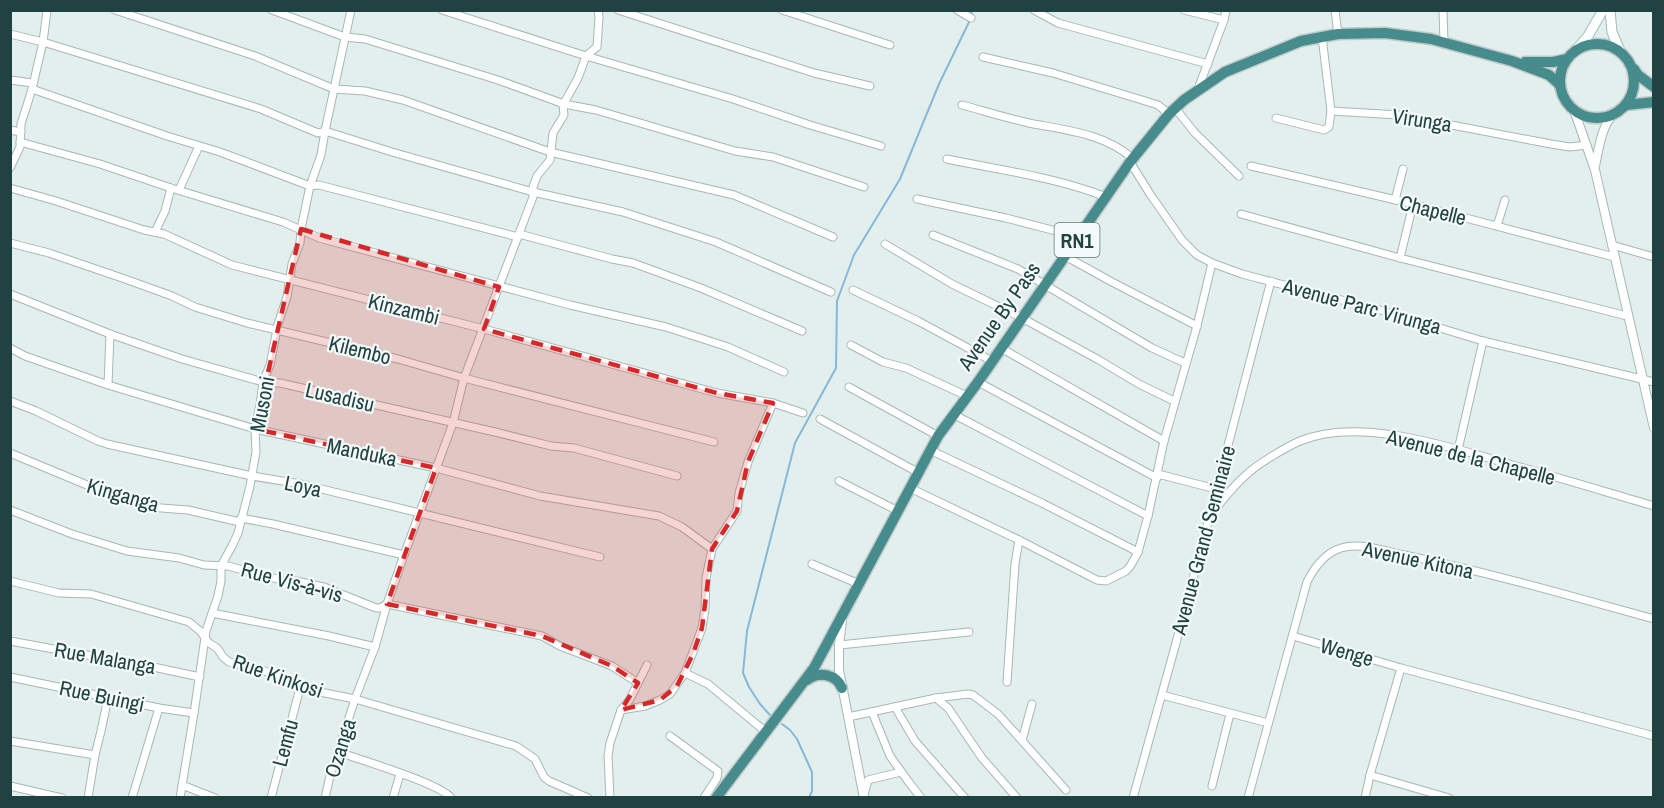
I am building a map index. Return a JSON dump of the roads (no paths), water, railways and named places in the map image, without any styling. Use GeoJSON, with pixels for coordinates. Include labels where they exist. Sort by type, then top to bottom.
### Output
{"type":"FeatureCollection","features":[{"type":"Feature","properties":{"kind":"highway","name":"Avenue By Pass"},"geometry":{"type":"LineString","coordinates":[[716,798],[814,668],[938,436],[978,382],[1131,160],[1172,111],[1198,89],[1225,72],[1285,47],[1338,34],[1385,33],[1416,36],[1512,61]]}},
{"type":"Feature","properties":{"kind":"highway"},"geometry":{"type":"LineString","coordinates":[[1560,85],[1562,67],[1577,49],[1589,44],[1602,44],[1620,51],[1638,75],[1653,87]]}},
{"type":"Feature","properties":{"kind":"highway","name":"RN1"},"geometry":{"type":"LineString","coordinates":[[1512,61],[1541,63],[1567,59]]}},
{"type":"Feature","properties":{"kind":"highway","name":"RN1"},"geometry":{"type":"LineString","coordinates":[[1512,61],[1549,75],[1560,85],[1565,99],[1574,110]]}},
{"type":"Feature","properties":{"kind":"highway"},"geometry":{"type":"LineString","coordinates":[[1626,105],[1634,87],[1631,64]]}},
{"type":"Feature","properties":{"kind":"highway"},"geometry":{"type":"LineString","coordinates":[[1574,110],[1593,118],[1600,118],[1613,114],[1626,105],[1653,102]]}},
{"type":"Feature","properties":{"kind":"highway"},"geometry":{"type":"LineString","coordinates":[[802,683],[812,676],[822,674],[835,678],[842,688]]}},
{"type":"Feature","properties":{"kind":"main road"},"geometry":{"type":"LineString","coordinates":[[1577,49],[1588,36],[1603,10]]}},
{"type":"Feature","properties":{"kind":"main road"},"geometry":{"type":"LineString","coordinates":[[1610,10],[1612,32],[1620,51]]}},
{"type":"Feature","properties":{"kind":"street"},"geometry":{"type":"LineString","coordinates":[[10,168],[19,149],[22,120],[43,42],[47,10]]}},
{"type":"Feature","properties":{"kind":"street"},"geometry":{"type":"LineString","coordinates":[[114,10],[255,56],[334,90],[365,91],[403,100],[550,152],[734,195],[833,237]]}},
{"type":"Feature","properties":{"kind":"street"},"geometry":{"type":"LineString","coordinates":[[273,10],[345,37],[365,39],[498,80],[564,104],[596,110],[735,151],[773,157],[864,187]]}},
{"type":"Feature","properties":{"kind":"street","name":"Musoni"},"geometry":{"type":"LineString","coordinates":[[180,798],[205,637],[221,580],[220,566],[233,544],[252,476],[256,452],[255,429],[263,382],[270,365],[278,324],[287,297],[292,264],[300,243],[310,186],[321,155],[351,10]]}},
{"type":"Feature","properties":{"kind":"street"},"geometry":{"type":"LineString","coordinates":[[442,10],[881,146]]}},
{"type":"Feature","properties":{"kind":"street","name":"Ozanga"},"geometry":{"type":"LineString","coordinates":[[325,798],[387,604],[453,423],[464,378],[533,197],[533,187],[537,176],[549,163],[553,130],[564,116],[562,106],[578,78],[586,56],[597,47],[598,10]]}},
{"type":"Feature","properties":{"kind":"street"},"geometry":{"type":"LineString","coordinates":[[618,10],[814,73],[870,86]]}},
{"type":"Feature","properties":{"kind":"street"},"geometry":{"type":"LineString","coordinates":[[783,10],[890,45]]}},
{"type":"Feature","properties":{"kind":"street"},"geometry":{"type":"LineString","coordinates":[[957,10],[971,18]]}},
{"type":"Feature","properties":{"kind":"street"},"geometry":{"type":"LineString","coordinates":[[1035,10],[1058,23],[1208,64]]}},
{"type":"Feature","properties":{"kind":"street"},"geometry":{"type":"LineString","coordinates":[[1184,10],[1224,20]]}},
{"type":"Feature","properties":{"kind":"street"},"geometry":{"type":"LineString","coordinates":[[1198,89],[1226,10]]}},
{"type":"Feature","properties":{"kind":"street"},"geometry":{"type":"LineString","coordinates":[[1335,10],[1338,34]]}},
{"type":"Feature","properties":{"kind":"street"},"geometry":{"type":"LineString","coordinates":[[1443,10],[1444,43]]}},
{"type":"Feature","properties":{"kind":"street"},"geometry":{"type":"LineString","coordinates":[[10,34],[43,42],[261,110],[318,133],[325,131],[533,192],[623,212],[716,242],[831,292]]}},
{"type":"Feature","properties":{"kind":"street"},"geometry":{"type":"LineString","coordinates":[[1276,117],[1324,130],[1328,129],[1331,111],[1322,37]]}},
{"type":"Feature","properties":{"kind":"street"},"geometry":{"type":"LineString","coordinates":[[983,57],[1142,99],[1172,111],[1239,176]]}},
{"type":"Feature","properties":{"kind":"street"},"geometry":{"type":"LineString","coordinates":[[10,80],[220,152],[310,186],[319,184],[518,236],[633,263],[701,288],[802,331]]}},
{"type":"Feature","properties":{"kind":"street"},"geometry":{"type":"LineString","coordinates":[[962,105],[1092,136],[1126,152],[1131,160]]}},
{"type":"Feature","properties":{"kind":"street"},"geometry":{"type":"LineString","coordinates":[[1574,110],[1595,170],[1653,429]]}},
{"type":"Feature","properties":{"kind":"street","name":"Virunga"},"geometry":{"type":"LineString","coordinates":[[1331,111],[1399,115],[1551,144],[1570,147],[1587,145]]}},
{"type":"Feature","properties":{"kind":"street"},"geometry":{"type":"LineString","coordinates":[[1595,170],[1606,122],[1613,114]]}},
{"type":"Feature","properties":{"kind":"street"},"geometry":{"type":"LineString","coordinates":[[10,130],[21,132]]}},
{"type":"Feature","properties":{"kind":"street"},"geometry":{"type":"LineString","coordinates":[[20,142],[100,164],[283,222],[327,240],[499,287],[666,327],[728,347],[784,372]]}},
{"type":"Feature","properties":{"kind":"street"},"geometry":{"type":"LineString","coordinates":[[155,232],[199,146]]}},
{"type":"Feature","properties":{"kind":"street"},"geometry":{"type":"LineString","coordinates":[[947,159],[1062,182],[1106,197]]}},
{"type":"Feature","properties":{"kind":"street","name":"Avenue Parc Virunga"},"geometry":{"type":"LineString","coordinates":[[1131,160],[1150,194],[1182,240],[1197,255],[1212,263],[1242,274],[1483,340],[1653,382]]}},
{"type":"Feature","properties":{"kind":"street","name":"Chapelle"},"geometry":{"type":"LineString","coordinates":[[1251,166],[1413,204],[1614,257]]}},
{"type":"Feature","properties":{"kind":"street"},"geometry":{"type":"LineString","coordinates":[[1395,200],[1403,169]]}},
{"type":"Feature","properties":{"kind":"street","name":"Kinzambi"},"geometry":{"type":"LineString","coordinates":[[10,188],[155,232],[232,265],[484,329],[717,393],[773,403],[803,413]]}},
{"type":"Feature","properties":{"kind":"street"},"geometry":{"type":"LineString","coordinates":[[917,199],[1006,218],[1079,237]]}},
{"type":"Feature","properties":{"kind":"street"},"geometry":{"type":"LineString","coordinates":[[1497,226],[1505,200]]}},
{"type":"Feature","properties":{"kind":"street"},"geometry":{"type":"LineString","coordinates":[[1401,258],[1413,204]]}},
{"type":"Feature","properties":{"kind":"street"},"geometry":{"type":"LineString","coordinates":[[1241,214],[1627,316]]}},
{"type":"Feature","properties":{"kind":"street"},"geometry":{"type":"LineString","coordinates":[[933,235],[1018,269],[1152,348],[1185,363]]}},
{"type":"Feature","properties":{"kind":"street","name":"Kilembo"},"geometry":{"type":"LineString","coordinates":[[10,243],[125,279],[195,307],[278,332],[398,359],[714,442]]}},
{"type":"Feature","properties":{"kind":"street"},"geometry":{"type":"LineString","coordinates":[[885,244],[952,284],[1022,318],[1139,384],[1174,401]]}},
{"type":"Feature","properties":{"kind":"street"},"geometry":{"type":"LineString","coordinates":[[1612,245],[1653,257]]}},
{"type":"Feature","properties":{"kind":"street"},"geometry":{"type":"LineString","coordinates":[[1065,256],[1197,326]]}},
{"type":"Feature","properties":{"kind":"street"},"geometry":{"type":"LineString","coordinates":[[910,488],[1097,580],[1106,581],[1126,571],[1137,552],[1148,516],[1174,401],[1197,326],[1212,263]]}},
{"type":"Feature","properties":{"kind":"street","name":"Avenue Grand Seminaire"},"geometry":{"type":"LineString","coordinates":[[1133,798],[1271,281]]}},
{"type":"Feature","properties":{"kind":"street"},"geometry":{"type":"LineString","coordinates":[[853,290],[918,321],[992,361]]}},
{"type":"Feature","properties":{"kind":"street","name":"Lusadisu"},"geometry":{"type":"LineString","coordinates":[[10,294],[110,334],[182,359],[263,382],[280,383],[551,446],[574,448],[677,476]]}},
{"type":"Feature","properties":{"kind":"street"},"geometry":{"type":"LineString","coordinates":[[108,385],[110,334]]}},
{"type":"Feature","properties":{"kind":"street"},"geometry":{"type":"LineString","coordinates":[[1458,450],[1483,340]]}},
{"type":"Feature","properties":{"kind":"street"},"geometry":{"type":"LineString","coordinates":[[851,345],[883,362],[906,368],[967,396]]}},
{"type":"Feature","properties":{"kind":"street","name":"Manduka"},"geometry":{"type":"LineString","coordinates":[[10,348],[25,356],[108,385],[255,429],[435,468],[540,496],[659,516],[682,527],[712,549]]}},
{"type":"Feature","properties":{"kind":"street"},"geometry":{"type":"LineString","coordinates":[[1001,348],[1164,441]]}},
{"type":"Feature","properties":{"kind":"street"},"geometry":{"type":"LineString","coordinates":[[978,382],[1157,476],[1216,489]]}},
{"type":"Feature","properties":{"kind":"street"},"geometry":{"type":"LineString","coordinates":[[849,387],[938,436]]}},
{"type":"Feature","properties":{"kind":"street","name":"Loya"},"geometry":{"type":"LineString","coordinates":[[10,401],[107,444],[252,476],[301,484],[600,557]]}},
{"type":"Feature","properties":{"kind":"street"},"geometry":{"type":"LineString","coordinates":[[621,710],[645,706],[660,700],[670,694],[685,673],[702,628],[707,564],[712,549],[737,511],[739,493],[748,462],[773,403]]}},
{"type":"Feature","properties":{"kind":"street"},"geometry":{"type":"LineString","coordinates":[[953,414],[1148,516]]}},
{"type":"Feature","properties":{"kind":"street"},"geometry":{"type":"LineString","coordinates":[[820,419],[919,473]]}},
{"type":"Feature","properties":{"kind":"street","name":"Avenue de la Chapelle"},"geometry":{"type":"LineString","coordinates":[[1208,518],[1246,474],[1281,451],[1300,441],[1346,431],[1415,440],[1458,450],[1653,506]]}},
{"type":"Feature","properties":{"kind":"street"},"geometry":{"type":"LineString","coordinates":[[930,450],[1042,503],[1137,552]]}},
{"type":"Feature","properties":{"kind":"street","name":"Kinganga"},"geometry":{"type":"LineString","coordinates":[[10,453],[101,492],[148,507],[188,510],[293,528],[404,555]]}},
{"type":"Feature","properties":{"kind":"street"},"geometry":{"type":"LineString","coordinates":[[839,481],[898,511]]}},
{"type":"Feature","properties":{"kind":"street","name":"Rue Vis-à-vis"},"geometry":{"type":"LineString","coordinates":[[10,510],[72,534],[127,551],[171,557],[204,566],[228,566],[281,580],[324,587],[376,608],[387,604],[542,636],[560,646],[612,666],[638,683]]}},
{"type":"Feature","properties":{"kind":"street"},"geometry":{"type":"LineString","coordinates":[[1006,682],[1019,540]]}},
{"type":"Feature","properties":{"kind":"street","name":"Avenue Kitona"},"geometry":{"type":"LineString","coordinates":[[1248,798],[1307,582],[1313,571],[1331,552],[1344,547],[1361,546],[1517,582],[1653,619]]}},
{"type":"Feature","properties":{"kind":"street"},"geometry":{"type":"LineString","coordinates":[[812,564],[859,584]]}},
{"type":"Feature","properties":{"kind":"street","name":"Rue Kinkosi"},"geometry":{"type":"LineString","coordinates":[[10,581],[59,593],[91,594],[189,622],[200,630],[209,644],[217,648],[229,662],[266,671],[300,688],[355,699],[516,746],[535,759],[544,777],[558,786],[588,798]]}},
{"type":"Feature","properties":{"kind":"street"},"geometry":{"type":"LineString","coordinates":[[212,613],[375,647]]}},
{"type":"Feature","properties":{"kind":"street"},"geometry":{"type":"LineString","coordinates":[[843,615],[838,657],[842,688],[865,797]]}},
{"type":"Feature","properties":{"kind":"street"},"geometry":{"type":"LineString","coordinates":[[839,645],[969,632]]}},
{"type":"Feature","properties":{"kind":"street","name":"Wenge"},"geometry":{"type":"LineString","coordinates":[[1293,636],[1401,668],[1653,736]]}},
{"type":"Feature","properties":{"kind":"street","name":"Rue Malanga"},"geometry":{"type":"LineString","coordinates":[[10,641],[200,677]]}},
{"type":"Feature","properties":{"kind":"street"},"geometry":{"type":"LineString","coordinates":[[610,798],[608,756],[613,734],[621,710],[630,699],[647,665]]}},
{"type":"Feature","properties":{"kind":"street"},"geometry":{"type":"LineString","coordinates":[[1365,798],[1401,668]]}},
{"type":"Feature","properties":{"kind":"street"},"geometry":{"type":"LineString","coordinates":[[685,673],[708,684],[766,732]]}},
{"type":"Feature","properties":{"kind":"street","name":"Rue Buingi"},"geometry":{"type":"LineString","coordinates":[[10,677],[159,708],[195,713]]}},
{"type":"Feature","properties":{"kind":"street","name":"Lemfu"},"geometry":{"type":"LineString","coordinates":[[271,798],[300,688]]}},
{"type":"Feature","properties":{"kind":"street"},"geometry":{"type":"LineString","coordinates":[[848,717],[936,698],[973,695],[998,714],[1066,790]]}},
{"type":"Feature","properties":{"kind":"street"},"geometry":{"type":"LineString","coordinates":[[1161,695],[1268,723]]}},
{"type":"Feature","properties":{"kind":"street"},"geometry":{"type":"LineString","coordinates":[[88,798],[108,698]]}},
{"type":"Feature","properties":{"kind":"street"},"geometry":{"type":"LineString","coordinates":[[936,698],[948,708],[982,758],[1017,798]]}},
{"type":"Feature","properties":{"kind":"street"},"geometry":{"type":"LineString","coordinates":[[1022,740],[1032,704]]}},
{"type":"Feature","properties":{"kind":"street"},"geometry":{"type":"LineString","coordinates":[[895,707],[915,741],[965,798]]}},
{"type":"Feature","properties":{"kind":"street"},"geometry":{"type":"LineString","coordinates":[[132,798],[159,708]]}},
{"type":"Feature","properties":{"kind":"street"},"geometry":{"type":"LineString","coordinates":[[872,712],[890,756],[921,798]]}},
{"type":"Feature","properties":{"kind":"street"},"geometry":{"type":"LineString","coordinates":[[1212,786],[1230,714]]}},
{"type":"Feature","properties":{"kind":"street"},"geometry":{"type":"LineString","coordinates":[[670,736],[718,771],[717,778],[704,798]]}},
{"type":"Feature","properties":{"kind":"street"},"geometry":{"type":"LineString","coordinates":[[10,741],[95,755]]}},
{"type":"Feature","properties":{"kind":"street"},"geometry":{"type":"LineString","coordinates":[[338,752],[439,788],[451,798]]}},
{"type":"Feature","properties":{"kind":"street"},"geometry":{"type":"LineString","coordinates":[[865,797],[868,780],[901,772]]}},
{"type":"Feature","properties":{"kind":"street"},"geometry":{"type":"LineString","coordinates":[[393,798],[400,774]]}},
{"type":"Feature","properties":{"kind":"street"},"geometry":{"type":"LineString","coordinates":[[1370,775],[1449,798]]}},
{"type":"Feature","properties":{"kind":"street"},"geometry":{"type":"LineString","coordinates":[[182,785],[215,798]]}},
{"type":"Feature","properties":{"kind":"street"},"geometry":{"type":"LineString","coordinates":[[10,786],[62,798]]}},
{"type":"Feature","properties":{"kind":"waterway"},"geometry":{"type":"LineString","coordinates":[[770,715],[749,687],[743,673],[747,631],[795,443],[836,368],[837,301],[854,255],[900,179],[939,84],[971,18],[972,10]]}},
{"type":"Feature","properties":{"kind":"waterway"},"geometry":{"type":"LineString","coordinates":[[782,724],[797,739],[812,772],[812,791],[809,798]]}}]}
